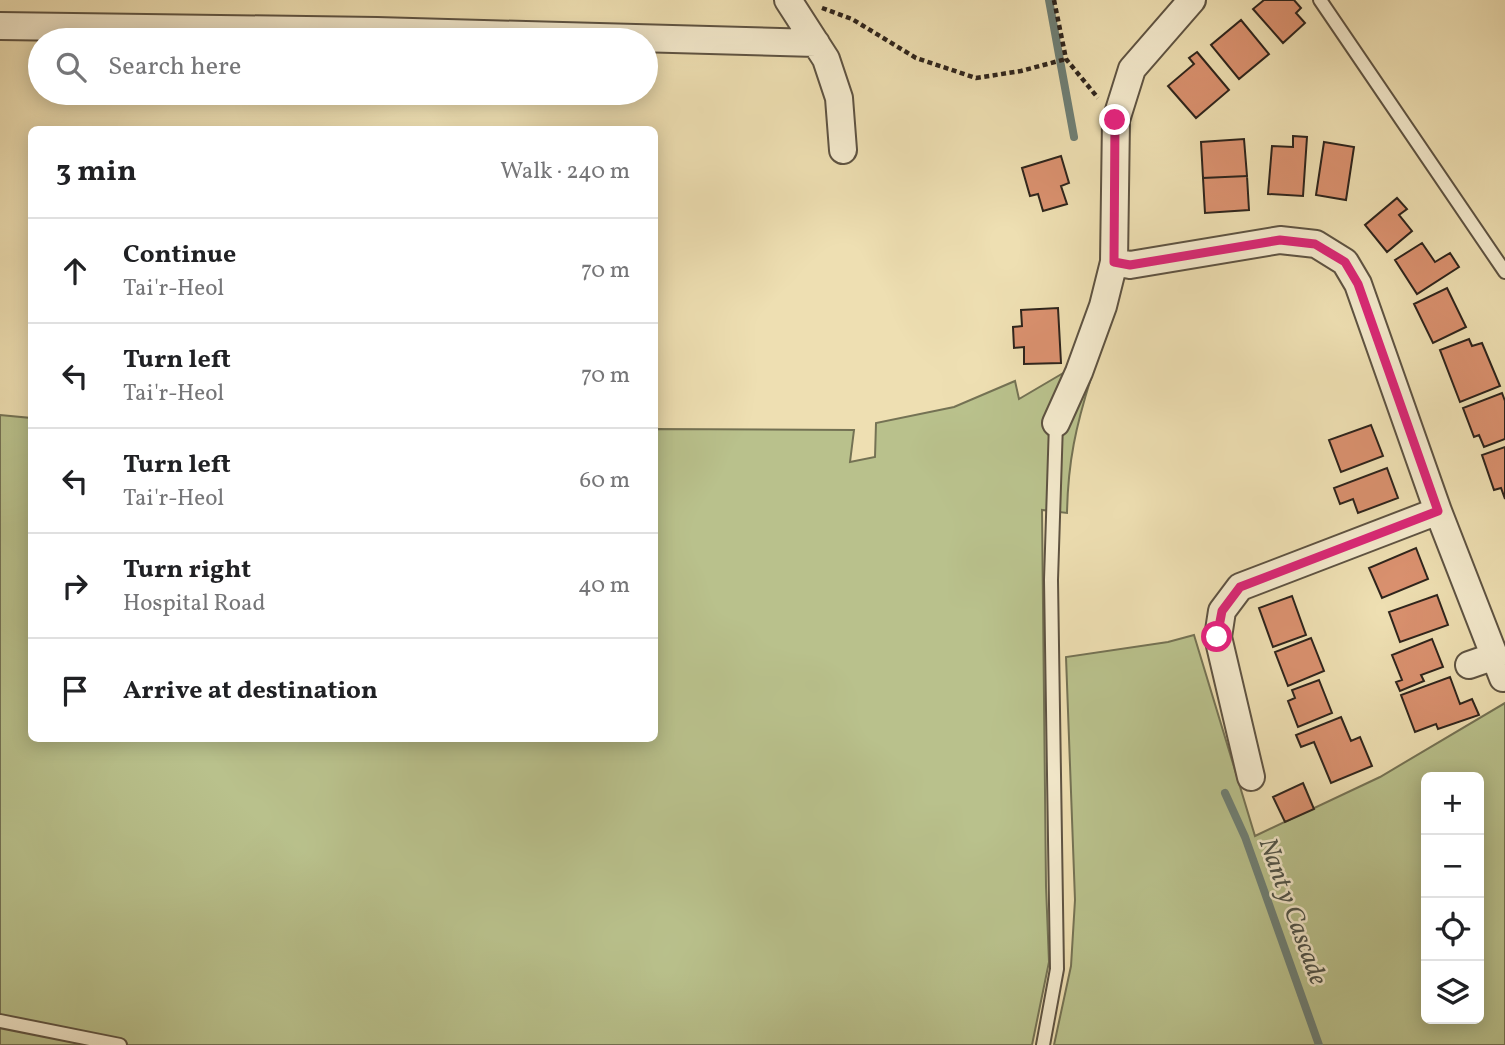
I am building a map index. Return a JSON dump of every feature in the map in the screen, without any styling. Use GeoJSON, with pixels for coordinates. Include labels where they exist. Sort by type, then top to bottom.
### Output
{"type":"FeatureCollection","features":[{"type":"Feature","properties":{"kind":"street"},"geometry":{"type":"LineString","coordinates":[[1056,423],[1079,372],[1103,306],[1114,262],[1115,120],[1132,69],[1192,0]]}},
{"type":"Feature","properties":{"kind":"street"},"geometry":{"type":"LineString","coordinates":[[801,2],[816,43],[826,59],[839,98],[843,150]]}},
{"type":"Feature","properties":{"kind":"street"},"geometry":{"type":"LineString","coordinates":[[0,26],[145,28]]}},
{"type":"Feature","properties":{"kind":"street"},"geometry":{"type":"LineString","coordinates":[[658,39],[816,43]]}},
{"type":"Feature","properties":{"kind":"street"},"geometry":{"type":"LineString","coordinates":[[1114,262],[1130,265],[1280,240],[1315,244],[1345,262],[1358,284],[1438,511],[1499,667],[1469,665]]}},
{"type":"Feature","properties":{"kind":"street"},"geometry":{"type":"LineString","coordinates":[[1251,777],[1255,748],[1217,637],[1222,611],[1240,587],[1438,511]]}},
{"type":"Feature","properties":{"kind":"lane"},"geometry":{"type":"LineString","coordinates":[[1320,0],[1505,272]]}},
{"type":"Feature","properties":{"kind":"lane"},"geometry":{"type":"LineString","coordinates":[[1043,1045],[1057,969],[1051,580],[1056,423]]}},
{"type":"Feature","properties":{"kind":"lane"},"geometry":{"type":"LineString","coordinates":[[0,1021],[120,1045]]}},
{"type":"Feature","properties":{"kind":"path"},"geometry":{"type":"LineString","coordinates":[[1054,0],[1066,59],[1100,100],[1118,113]]}},
{"type":"Feature","properties":{"kind":"path"},"geometry":{"type":"LineString","coordinates":[[801,2],[852,19],[916,58],[976,78],[1021,71],[1066,59]]}},
{"type":"Feature","properties":{"kind":"green space"},"geometry":{"type":"Polygon","coordinates":[[[1065,372],[1091,378],[1074,444],[1067,513],[1042,510],[1049,962],[1032,1045],[0,1045],[0,415],[28,418],[28,742],[658,742],[658,429],[854,430],[850,462],[875,457],[876,423],[954,407],[1015,381],[1019,399],[1065,372]]]}},
{"type":"Feature","properties":{"kind":"green space"},"geometry":{"type":"Polygon","coordinates":[[[1194,635],[1255,836],[1380,777],[1505,703],[1505,1045],[1054,1045],[1071,966],[1075,900],[1066,657],[1168,642],[1194,635]]]}},
{"type":"Feature","properties":{"kind":"building"},"geometry":{"type":"Polygon","coordinates":[[[1264,0],[1294,0],[1301,8],[1296,13],[1305,23],[1283,43],[1253,9],[1264,0]]]}},
{"type":"Feature","properties":{"kind":"building"},"geometry":{"type":"Polygon","coordinates":[[[1241,20],[1269,54],[1239,79],[1211,45],[1241,20]]]}},
{"type":"Feature","properties":{"kind":"building"},"geometry":{"type":"Polygon","coordinates":[[[1197,52],[1229,90],[1196,118],[1168,86],[1194,64],[1189,58],[1197,52]]]}},
{"type":"Feature","properties":{"kind":"building"},"geometry":{"type":"Polygon","coordinates":[[[1293,136],[1307,137],[1303,196],[1268,194],[1272,146],[1293,147],[1293,136]]]}},
{"type":"Feature","properties":{"kind":"building"},"geometry":{"type":"Polygon","coordinates":[[[1244,139],[1247,176],[1203,178],[1201,142],[1244,139]]]}},
{"type":"Feature","properties":{"kind":"building"},"geometry":{"type":"Polygon","coordinates":[[[1324,142],[1354,147],[1346,200],[1316,195],[1324,142]]]}},
{"type":"Feature","properties":{"kind":"building"},"geometry":{"type":"Polygon","coordinates":[[[1061,156],[1069,183],[1061,186],[1067,204],[1043,211],[1038,194],[1030,196],[1022,168],[1061,156]]]}},
{"type":"Feature","properties":{"kind":"building"},"geometry":{"type":"Polygon","coordinates":[[[1247,176],[1249,210],[1205,213],[1203,178],[1247,176]]]}},
{"type":"Feature","properties":{"kind":"building"},"geometry":{"type":"Polygon","coordinates":[[[1397,198],[1407,209],[1399,215],[1412,231],[1387,252],[1365,225],[1397,198]]]}},
{"type":"Feature","properties":{"kind":"building"},"geometry":{"type":"Polygon","coordinates":[[[1422,243],[1435,262],[1450,253],[1459,267],[1417,294],[1395,260],[1422,243]]]}},
{"type":"Feature","properties":{"kind":"building"},"geometry":{"type":"Polygon","coordinates":[[[1447,288],[1466,327],[1433,343],[1414,304],[1447,288]]]}},
{"type":"Feature","properties":{"kind":"building"},"geometry":{"type":"Polygon","coordinates":[[[1058,308],[1061,363],[1024,364],[1024,347],[1014,348],[1013,327],[1022,326],[1021,310],[1058,308]]]}},
{"type":"Feature","properties":{"kind":"building"},"geometry":{"type":"Polygon","coordinates":[[[1469,339],[1472,346],[1482,343],[1500,386],[1460,402],[1440,350],[1469,339]]]}},
{"type":"Feature","properties":{"kind":"building"},"geometry":{"type":"Polygon","coordinates":[[[1502,393],[1505,401],[1505,439],[1484,447],[1479,435],[1474,437],[1463,408],[1502,393]]]}},
{"type":"Feature","properties":{"kind":"building"},"geometry":{"type":"Polygon","coordinates":[[[1371,425],[1383,456],[1341,472],[1329,440],[1371,425]]]}},
{"type":"Feature","properties":{"kind":"building"},"geometry":{"type":"Polygon","coordinates":[[[1505,447],[1505,499],[1501,488],[1494,490],[1482,455],[1505,447]]]}},
{"type":"Feature","properties":{"kind":"building"},"geometry":{"type":"Polygon","coordinates":[[[1387,468],[1398,498],[1358,513],[1353,499],[1340,504],[1334,488],[1387,468]]]}},
{"type":"Feature","properties":{"kind":"building"},"geometry":{"type":"Polygon","coordinates":[[[1416,548],[1428,579],[1382,598],[1369,568],[1416,548]]]}},
{"type":"Feature","properties":{"kind":"building"},"geometry":{"type":"Polygon","coordinates":[[[1437,595],[1448,625],[1400,642],[1389,612],[1437,595]]]}},
{"type":"Feature","properties":{"kind":"building"},"geometry":{"type":"Polygon","coordinates":[[[1292,596],[1306,635],[1273,647],[1259,608],[1292,596]]]}},
{"type":"Feature","properties":{"kind":"building"},"geometry":{"type":"Polygon","coordinates":[[[1311,638],[1324,671],[1288,686],[1275,652],[1311,638]]]}},
{"type":"Feature","properties":{"kind":"building"},"geometry":{"type":"Polygon","coordinates":[[[1432,639],[1443,667],[1421,675],[1424,681],[1400,691],[1396,682],[1402,680],[1392,655],[1432,639]]]}},
{"type":"Feature","properties":{"kind":"building"},"geometry":{"type":"Polygon","coordinates":[[[1450,677],[1460,704],[1472,699],[1479,715],[1438,729],[1436,724],[1415,732],[1401,695],[1450,677]]]}},
{"type":"Feature","properties":{"kind":"building"},"geometry":{"type":"Polygon","coordinates":[[[1319,680],[1332,713],[1298,727],[1288,701],[1295,698],[1292,690],[1319,680]]]}},
{"type":"Feature","properties":{"kind":"building"},"geometry":{"type":"Polygon","coordinates":[[[1341,717],[1351,741],[1360,737],[1372,766],[1331,783],[1314,742],[1301,747],[1296,735],[1341,717]]]}},
{"type":"Feature","properties":{"kind":"building"},"geometry":{"type":"Polygon","coordinates":[[[1303,783],[1314,809],[1285,822],[1273,797],[1303,783]]]}},
{"type":"Feature","properties":{"kind":"waterway","name":"Nant y Cascade"},"geometry":{"type":"LineString","coordinates":[[1049,0],[1074,137]]}},
{"type":"Feature","properties":{"kind":"waterway","name":"Nant y Cascade"},"geometry":{"type":"LineString","coordinates":[[1225,793],[1245,837],[1319,1045]]}},
{"type":"Feature","properties":{"kind":"route"},"geometry":{"type":"LineString","coordinates":[[1115,120],[1114,262],[1130,265],[1280,240],[1315,244],[1345,262],[1358,284],[1438,511],[1240,587],[1222,611],[1217,637]]}}]}
